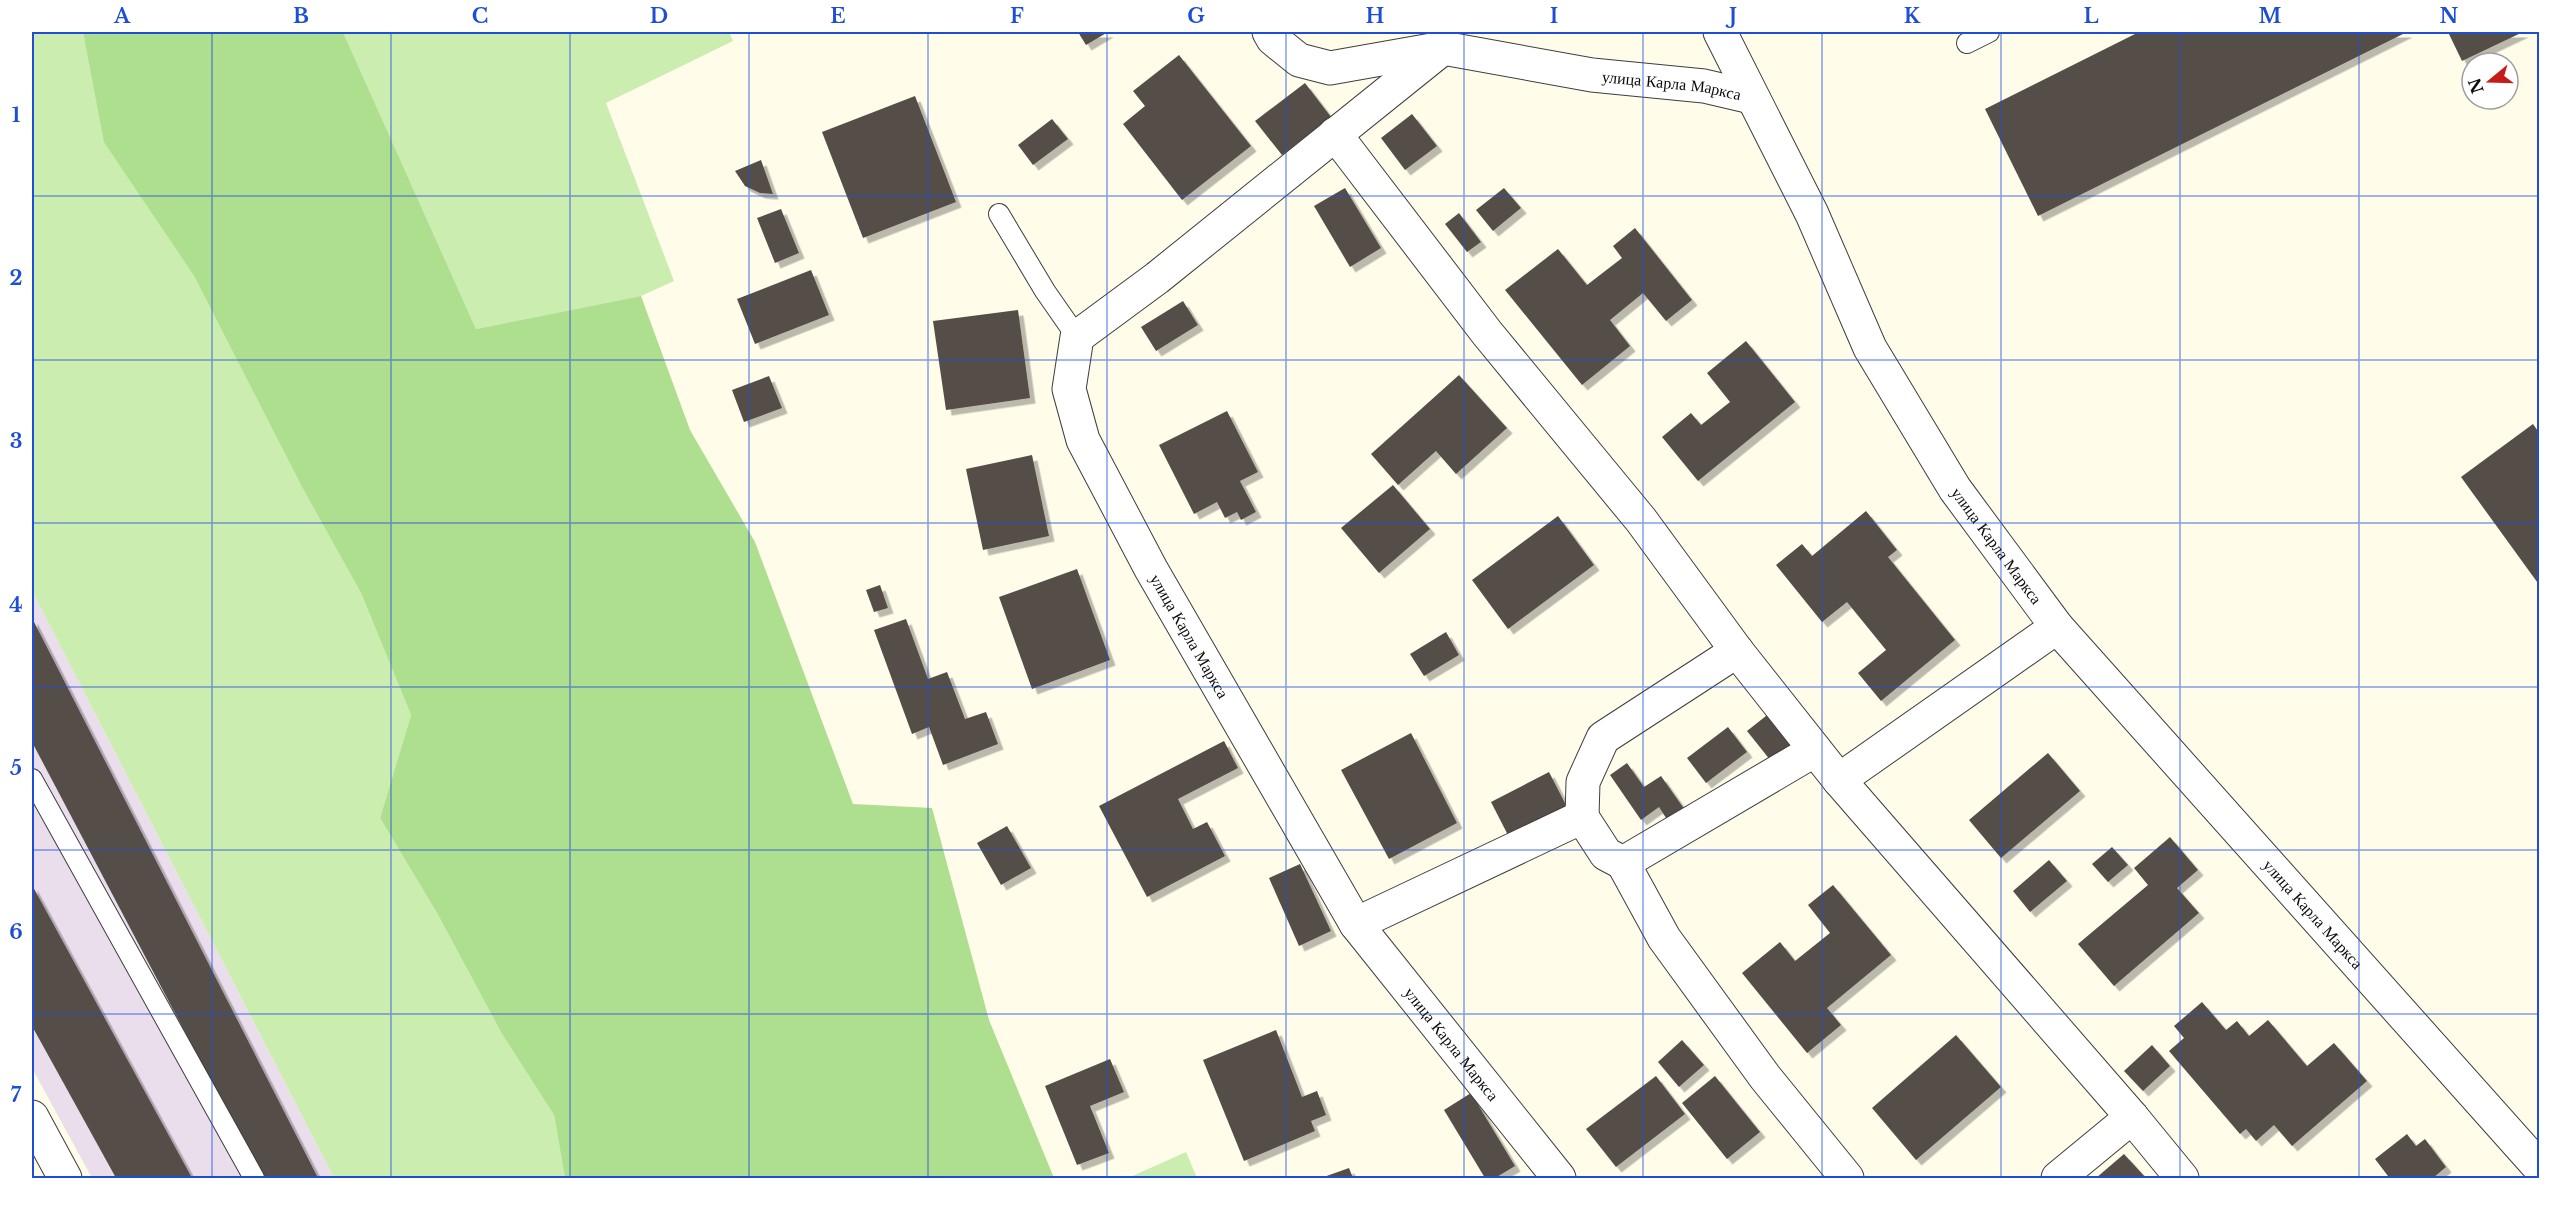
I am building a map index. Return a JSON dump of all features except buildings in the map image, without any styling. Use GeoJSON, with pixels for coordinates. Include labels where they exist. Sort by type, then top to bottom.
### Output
{"type":"FeatureCollection","features":[{"type":"Feature","properties":{"kind":"street","name":"улица Карла Маркса"},"geometry":{"type":"LineString","coordinates":[[1269,32],[1299,60],[1330,68],[1443,48],[1592,75],[1704,86],[1751,97],[1812,214],[1870,348],[1955,489],[2057,627],[2540,1168]]}},
{"type":"Feature","properties":{"kind":"street"},"geometry":{"type":"LineString","coordinates":[[1720,32],[1751,97]]}},
{"type":"Feature","properties":{"kind":"street"},"geometry":{"type":"LineString","coordinates":[[1077,337],[1157,278],[1443,48]]}},
{"type":"Feature","properties":{"kind":"street"},"geometry":{"type":"LineString","coordinates":[[1335,134],[1487,333],[1641,520],[1737,651],[1839,780],[2132,1117],[2182,1179]]}},
{"type":"Feature","properties":{"kind":"street","name":"улица Карла Маркса"},"geometry":{"type":"LineString","coordinates":[[1077,337],[1069,389],[1083,440],[1151,568],[1356,924],[1559,1179]]}},
{"type":"Feature","properties":{"kind":"street"},"geometry":{"type":"LineString","coordinates":[[1839,780],[2057,627]]}},
{"type":"Feature","properties":{"kind":"street"},"geometry":{"type":"LineString","coordinates":[[1737,651],[1603,738],[1583,782],[1582,817],[1606,854],[1623,863],[1664,938],[1765,1077],[1846,1179]]}},
{"type":"Feature","properties":{"kind":"street"},"geometry":{"type":"LineString","coordinates":[[1623,863],[1815,750]]}},
{"type":"Feature","properties":{"kind":"street"},"geometry":{"type":"LineString","coordinates":[[1356,924],[1582,817]]}},
{"type":"Feature","properties":{"kind":"street"},"geometry":{"type":"LineString","coordinates":[[32,1117],[65,1179]]}},
{"type":"Feature","properties":{"kind":"street"},"geometry":{"type":"LineString","coordinates":[[2058,1179],[2132,1117]]}},
{"type":"Feature","properties":{"kind":"lane"},"geometry":{"type":"LineString","coordinates":[[1967,43],[1989,32]]}},
{"type":"Feature","properties":{"kind":"lane"},"geometry":{"type":"LineString","coordinates":[[999,214],[1045,291],[1077,337]]}},
{"type":"Feature","properties":{"kind":"lane"},"geometry":{"type":"LineString","coordinates":[[32,779],[254,1179]]}},
{"type":"Feature","properties":{"kind":"shaded area"},"geometry":{"type":"Polygon","coordinates":[[[32,591],[334,1178],[92,1178],[32,1068],[32,591]]]}},
{"type":"Feature","properties":{"kind":"green space"},"geometry":{"type":"Polygon","coordinates":[[[32,32],[83,32],[105,142],[194,276],[303,489],[361,593],[411,715],[380,818],[437,913],[502,1034],[554,1115],[565,1178],[334,1178],[32,591],[32,32]]]}},
{"type":"Feature","properties":{"kind":"green space"},"geometry":{"type":"Polygon","coordinates":[[[83,32],[343,32],[476,329],[641,296],[690,430],[755,542],[853,804],[932,808],[989,1020],[1054,1178],[565,1178],[554,1115],[502,1034],[437,913],[380,818],[411,715],[361,593],[303,489],[194,276],[104,142],[83,32]]]}},
{"type":"Feature","properties":{"kind":"green space"},"geometry":{"type":"Polygon","coordinates":[[[343,32],[729,32],[733,41],[606,103],[674,281],[641,296],[476,329],[343,32]]]}},
{"type":"Feature","properties":{"kind":"green space"},"geometry":{"type":"Polygon","coordinates":[[[1186,1152],[1197,1178],[1128,1178],[1186,1152]]]}}]}
